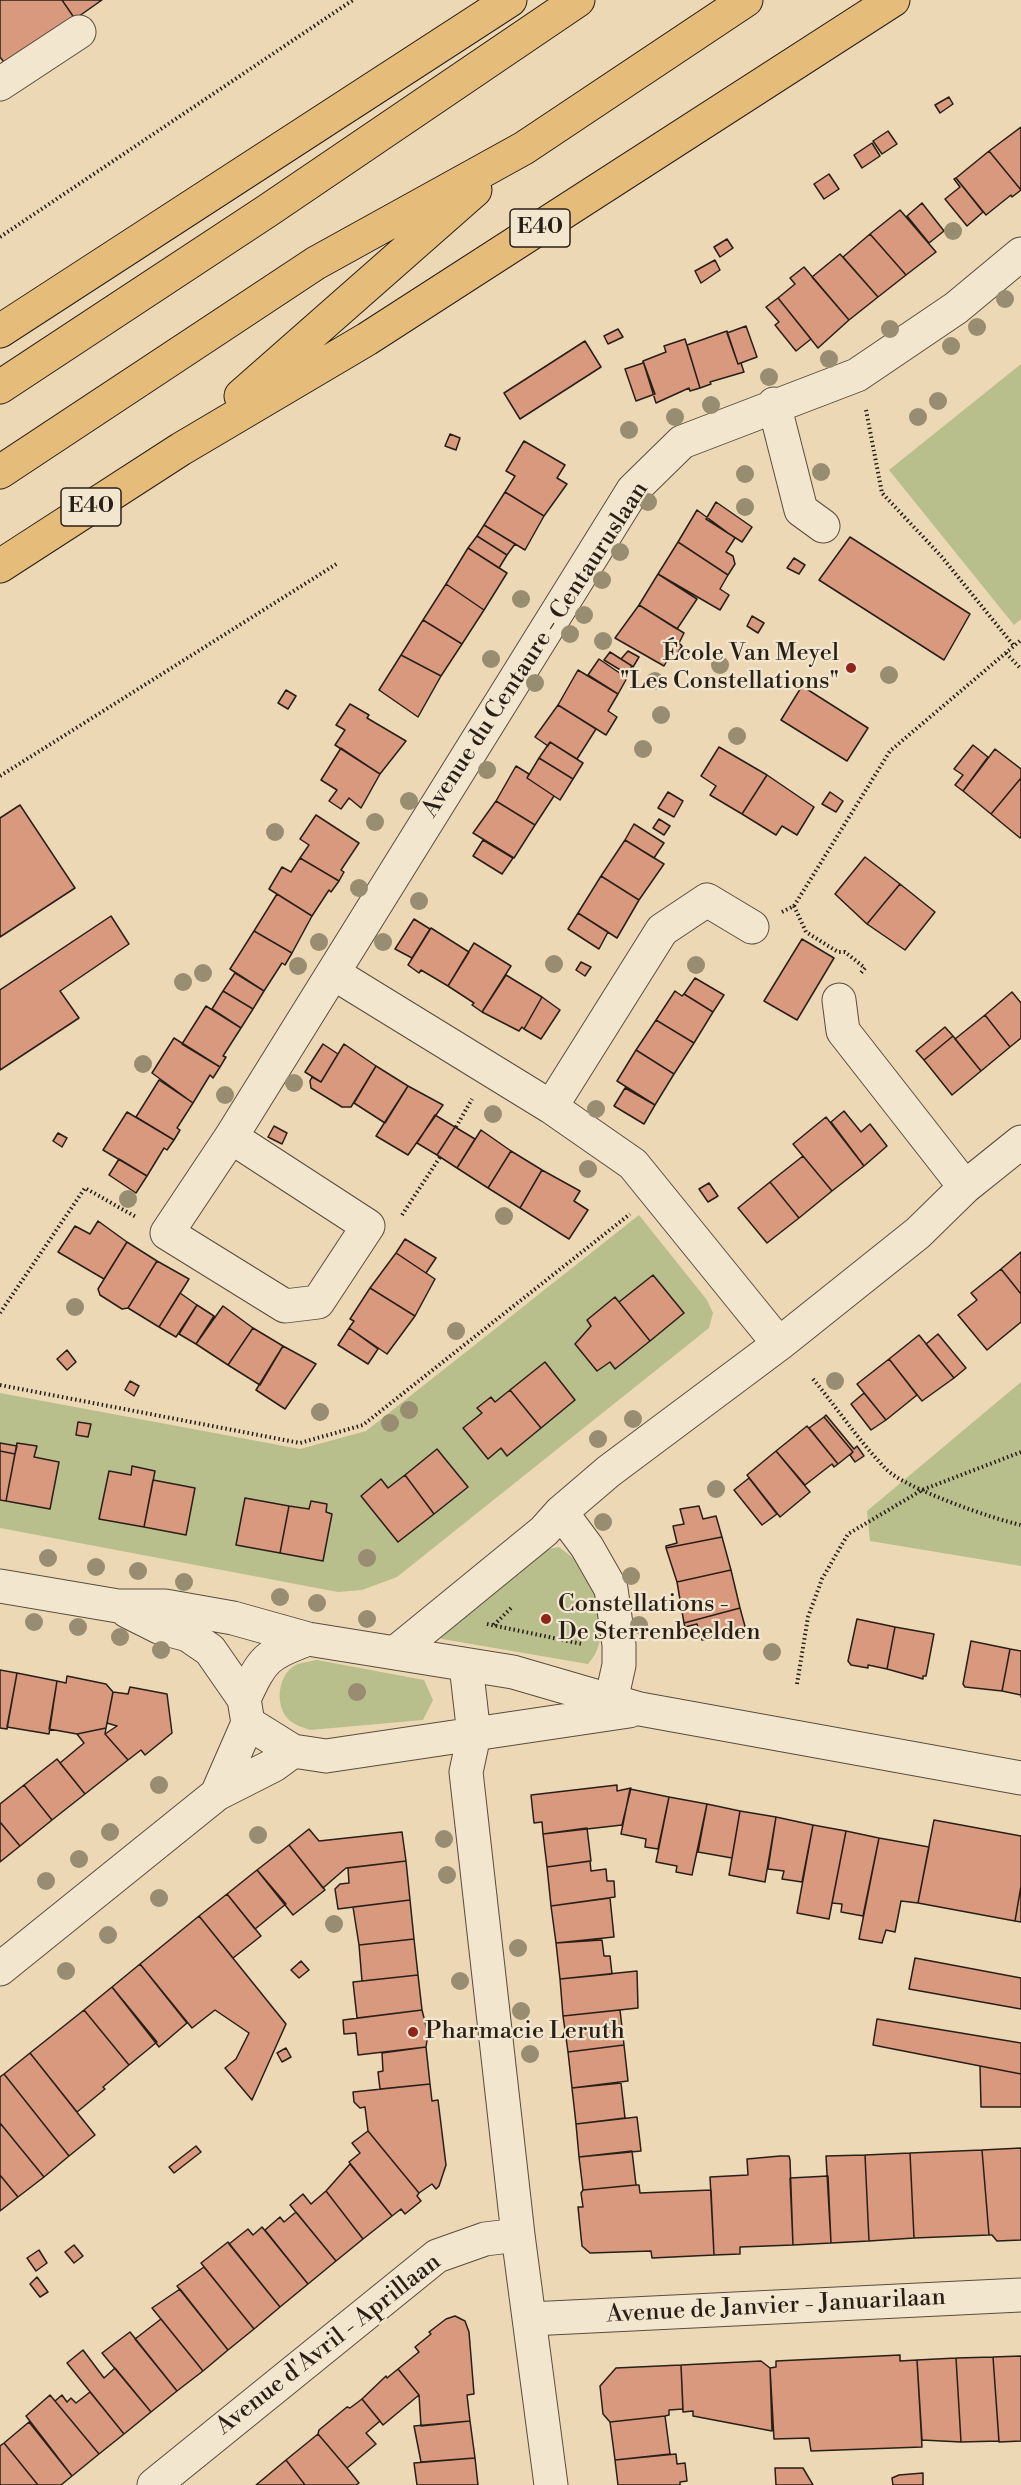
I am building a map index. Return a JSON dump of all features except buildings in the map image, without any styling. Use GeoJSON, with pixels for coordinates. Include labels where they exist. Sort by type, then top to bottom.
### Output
{"type":"FeatureCollection","features":[{"type":"Feature","properties":{"kind":"highway"},"geometry":{"type":"LineString","coordinates":[[0,331],[510,0]]}},
{"type":"Feature","properties":{"kind":"highway"},"geometry":{"type":"LineString","coordinates":[[0,387],[267,212],[578,0]]}},
{"type":"Feature","properties":{"kind":"highway","name":"E40"},"geometry":{"type":"LineString","coordinates":[[0,472],[316,263],[524,148],[746,0]]}},
{"type":"Feature","properties":{"kind":"highway","name":"E40"},"geometry":{"type":"LineString","coordinates":[[0,566],[181,449],[367,339],[893,0]]}},
{"type":"Feature","properties":{"kind":"highway","name":"E40"},"geometry":{"type":"LineString","coordinates":[[181,449],[524,148]]}},
{"type":"Feature","properties":{"kind":"street"},"geometry":{"type":"LineString","coordinates":[[0,84],[79,32]]}},
{"type":"Feature","properties":{"kind":"street","name":"Avenue du Centaure - Centauruslaan"},"geometry":{"type":"LineString","coordinates":[[166,1233],[231,1137],[633,490],[682,441],[774,404],[857,375],[956,308],[1021,254]]}},
{"type":"Feature","properties":{"kind":"street"},"geometry":{"type":"LineString","coordinates":[[774,404],[801,510],[823,526]]}},
{"type":"Feature","properties":{"kind":"street"},"geometry":{"type":"LineString","coordinates":[[551,1107],[662,930],[707,900],[752,927]]}},
{"type":"Feature","properties":{"kind":"street"},"geometry":{"type":"LineString","coordinates":[[333,973],[551,1107],[633,1164],[779,1344]]}},
{"type":"Feature","properties":{"kind":"street"},"geometry":{"type":"LineString","coordinates":[[839,1000],[843,1031],[965,1187]]}},
{"type":"Feature","properties":{"kind":"street"},"geometry":{"type":"LineString","coordinates":[[166,1233],[285,1306],[318,1302],[368,1226],[231,1137]]}},
{"type":"Feature","properties":{"kind":"street"},"geometry":{"type":"LineString","coordinates":[[396,1652],[544,1531],[561,1512],[609,1471],[779,1344],[918,1233],[965,1187],[1021,1142]]}},
{"type":"Feature","properties":{"kind":"street"},"geometry":{"type":"LineString","coordinates":[[561,1512],[587,1547],[611,1588],[619,1645],[619,1665],[626,1705]]}},
{"type":"Feature","properties":{"kind":"street"},"geometry":{"type":"LineString","coordinates":[[0,1586],[118,1606],[165,1606],[233,1618],[308,1639],[513,1672],[626,1705],[1021,1778]]}},
{"type":"Feature","properties":{"kind":"street"},"geometry":{"type":"LineString","coordinates":[[118,1606],[159,1628],[188,1635],[210,1650],[246,1711],[292,1751],[326,1756],[474,1735],[626,1705]]}},
{"type":"Feature","properties":{"kind":"street"},"geometry":{"type":"LineString","coordinates":[[217,1794],[246,1711],[256,1674],[273,1652],[308,1639]]}},
{"type":"Feature","properties":{"kind":"street"},"geometry":{"type":"LineString","coordinates":[[466,1665],[474,1735],[466,1772],[518,2235],[551,2485]]}},
{"type":"Feature","properties":{"kind":"street"},"geometry":{"type":"LineString","coordinates":[[0,1969],[217,1794],[274,1765],[292,1751]]}},
{"type":"Feature","properties":{"kind":"street","name":"Avenue d'Avril - Aprillaan"},"geometry":{"type":"LineString","coordinates":[[154,2485],[437,2256],[485,2239],[518,2235]]}},
{"type":"Feature","properties":{"kind":"street","name":"Avenue de Janvier - Januarilaan"},"geometry":{"type":"LineString","coordinates":[[530,2319],[1021,2295]]}},
{"type":"Feature","properties":{"kind":"path"},"geometry":{"type":"LineString","coordinates":[[0,237],[353,0]]}},
{"type":"Feature","properties":{"kind":"path"},"geometry":{"type":"LineString","coordinates":[[857,375],[882,494],[941,556],[1014,646]]}},
{"type":"Feature","properties":{"kind":"path"},"geometry":{"type":"LineString","coordinates":[[0,776],[338,563]]}},
{"type":"Feature","properties":{"kind":"path"},"geometry":{"type":"LineString","coordinates":[[752,927],[794,906],[890,751],[1021,640]]}},
{"type":"Feature","properties":{"kind":"path"},"geometry":{"type":"LineString","coordinates":[[1006,653],[1021,669]]}},
{"type":"Feature","properties":{"kind":"path"},"geometry":{"type":"LineString","coordinates":[[794,906],[806,932],[838,952]]}},
{"type":"Feature","properties":{"kind":"path"},"geometry":{"type":"LineString","coordinates":[[416,1193],[440,1157]]}},
{"type":"Feature","properties":{"kind":"path"},"geometry":{"type":"LineString","coordinates":[[0,1313],[86,1188],[166,1233]]}},
{"type":"Feature","properties":{"kind":"path"},"geometry":{"type":"LineString","coordinates":[[0,1385],[300,1443],[363,1425],[629,1214]]}},
{"type":"Feature","properties":{"kind":"path"},"geometry":{"type":"LineString","coordinates":[[813,1379],[887,1470],[922,1490],[1000,1521],[1021,1525]]}},
{"type":"Feature","properties":{"kind":"path"},"geometry":{"type":"LineString","coordinates":[[797,1684],[808,1617],[822,1579],[848,1534],[922,1490],[1021,1452]]}},
{"type":"Feature","properties":{"kind":"path"},"geometry":{"type":"LineString","coordinates":[[483,1624],[591,1646]]}},
{"type":"Feature","properties":{"kind":"green space"},"geometry":{"type":"Polygon","coordinates":[[[1021,364],[1021,619],[1014,625],[889,470],[1021,364]]]}},
{"type":"Feature","properties":{"kind":"green space"},"geometry":{"type":"Polygon","coordinates":[[[639,1215],[707,1300],[713,1313],[709,1328],[397,1577],[362,1590],[338,1592],[0,1528],[0,1500],[50,1509],[59,1463],[34,1457],[36,1447],[0,1443],[0,1393],[300,1449],[366,1431],[639,1215]],[[653,1275],[619,1302],[615,1298],[587,1320],[591,1326],[575,1344],[597,1371],[610,1362],[615,1369],[684,1313],[653,1275]],[[545,1362],[495,1402],[491,1397],[478,1408],[482,1413],[463,1428],[488,1459],[501,1448],[507,1455],[575,1400],[545,1362]],[[437,1449],[388,1488],[381,1479],[361,1496],[398,1542],[467,1487],[437,1449]],[[132,1467],[131,1475],[109,1471],[99,1519],[186,1535],[195,1488],[153,1480],[132,1467]],[[245,1498],[236,1544],[323,1561],[332,1514],[326,1512],[327,1504],[311,1501],[309,1509],[245,1498]]]}},
{"type":"Feature","properties":{"kind":"green space"},"geometry":{"type":"Polygon","coordinates":[[[1021,1382],[1021,1566],[870,1541],[867,1511],[1021,1382]]]}},
{"type":"Feature","properties":{"kind":"green space"},"geometry":{"type":"Polygon","coordinates":[[[559,1547],[580,1565],[598,1601],[602,1629],[600,1642],[588,1664],[442,1639],[435,1632],[538,1551],[559,1547]]]}},
{"type":"Feature","properties":{"kind":"green space"},"geometry":{"type":"Polygon","coordinates":[[[317,1660],[424,1680],[433,1700],[423,1720],[310,1730],[288,1719],[281,1705],[280,1689],[282,1681],[291,1668],[317,1660]]]}},
{"type":"Feature","properties":{"kind":"place","name":"École Van Meyel \"Les Constellations\""},"geometry":{"type":"Point","coordinates":[851,668]}},
{"type":"Feature","properties":{"kind":"place","name":"Constellations - De Sterrenbeelden"},"geometry":{"type":"Point","coordinates":[546,1619]}},
{"type":"Feature","properties":{"kind":"place","name":"Pharmacie Leruth"},"geometry":{"type":"Point","coordinates":[413,2032]}}]}
